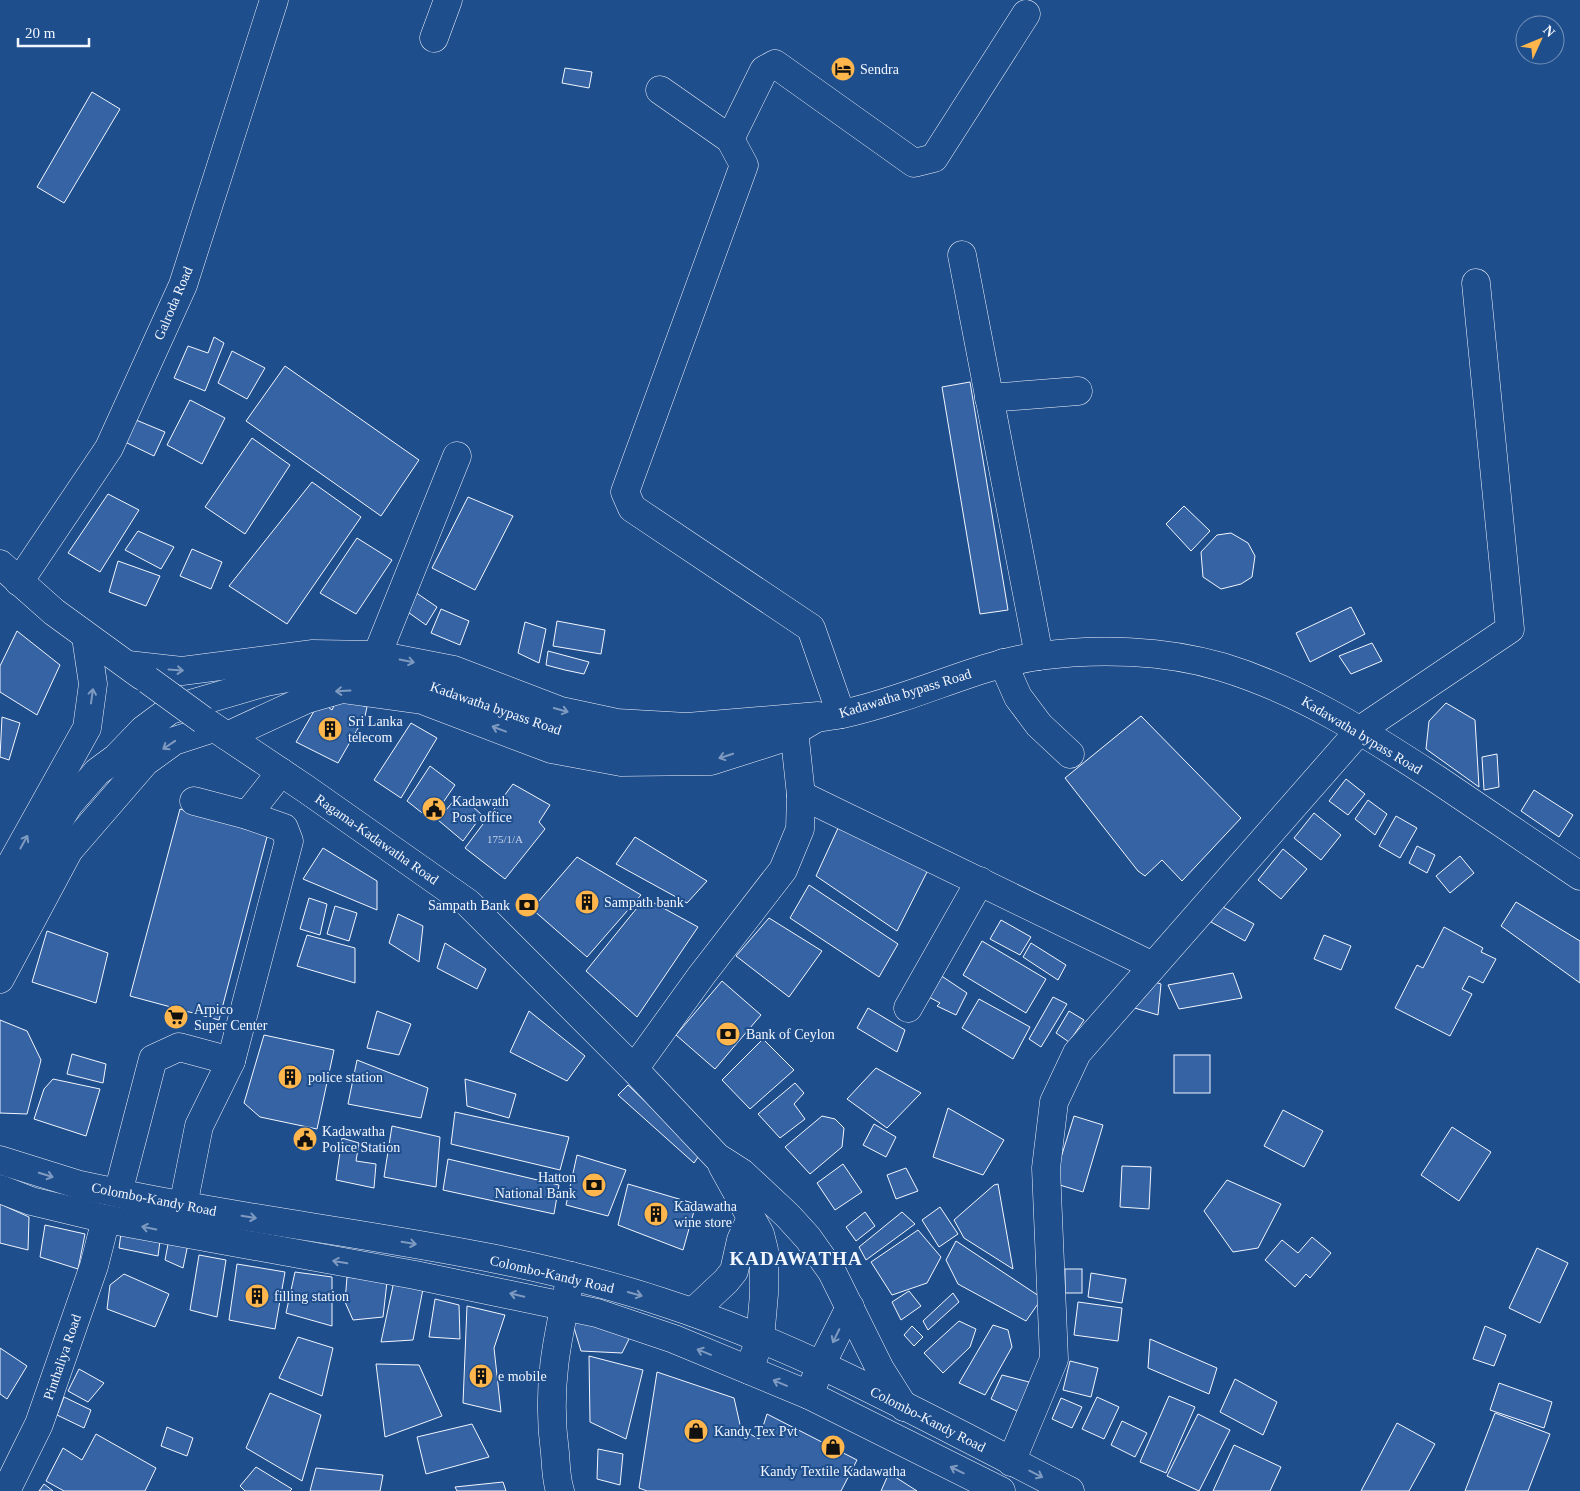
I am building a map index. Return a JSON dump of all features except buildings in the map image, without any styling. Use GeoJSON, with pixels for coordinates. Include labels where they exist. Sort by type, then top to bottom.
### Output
{"type":"FeatureCollection","features":[{"type":"Feature","properties":{"kind":"main road","name":"Galroda Road"},"geometry":{"type":"LineString","coordinates":[[19,582],[109,448],[183,285],[274,0]]}},
{"type":"Feature","properties":{"kind":"main road"},"geometry":{"type":"LineString","coordinates":[[434,38],[448,0]]}},
{"type":"Feature","properties":{"kind":"main road"},"geometry":{"type":"LineString","coordinates":[[730,139],[764,70],[775,64],[914,163],[934,158],[1026,14]]}},
{"type":"Feature","properties":{"kind":"main road"},"geometry":{"type":"LineString","coordinates":[[660,90],[730,139],[744,165],[625,492],[632,508],[811,628],[830,715]]}},
{"type":"Feature","properties":{"kind":"main road"},"geometry":{"type":"LineString","coordinates":[[962,255],[1039,656]]}},
{"type":"Feature","properties":{"kind":"main road"},"geometry":{"type":"LineString","coordinates":[[1012,1462],[1054,1359],[1046,1168],[1054,1102],[1077,1053],[1360,730],[1510,629],[1476,283]]}},
{"type":"Feature","properties":{"kind":"main road"},"geometry":{"type":"LineString","coordinates":[[989,398],[1078,391]]}},
{"type":"Feature","properties":{"kind":"main road"},"geometry":{"type":"LineString","coordinates":[[377,654],[457,456]]}},
{"type":"Feature","properties":{"kind":"main road","name":"Ragama-Kadawatha Road"},"geometry":{"type":"LineString","coordinates":[[0,564],[86,637],[468,903],[634,1069],[718,1157]]}},
{"type":"Feature","properties":{"kind":"main road"},"geometry":{"type":"LineString","coordinates":[[0,884],[87,728],[93,684],[86,637]]}},
{"type":"Feature","properties":{"kind":"main road","name":"Kadawatha bypass Road"},"geometry":{"type":"LineString","coordinates":[[0,922],[26,874],[69,804],[97,772],[116,758],[143,730],[170,710],[266,682],[342,668],[434,686],[562,731],[624,742],[660,744],[752,732],[830,715],[898,698],[1002,663],[1039,656],[1076,653],[1147,653],[1220,667],[1290,693],[1360,730],[1580,876]]}},
{"type":"Feature","properties":{"kind":"main road"},"geometry":{"type":"LineString","coordinates":[[138,673],[182,671],[313,654],[377,654],[454,670],[561,711],[617,723],[687,726],[830,715]]}},
{"type":"Feature","properties":{"kind":"main road"},"geometry":{"type":"LineString","coordinates":[[1002,663],[1018,697],[1039,725],[1070,754]]}},
{"type":"Feature","properties":{"kind":"main road"},"geometry":{"type":"LineString","coordinates":[[0,979],[69,850],[145,762],[174,740],[342,689],[422,700],[551,749],[621,762],[711,761],[783,738],[794,730],[830,715]]}},
{"type":"Feature","properties":{"kind":"main road"},"geometry":{"type":"LineString","coordinates":[[634,1069],[701,976],[784,870],[800,829],[801,795],[794,730]]}},
{"type":"Feature","properties":{"kind":"main road","name":"Kadawatha bypass Road"},"geometry":{"type":"LineString","coordinates":[[0,946],[58,842],[106,778],[116,758]]}},
{"type":"Feature","properties":{"kind":"main road"},"geometry":{"type":"LineString","coordinates":[[247,815],[281,772]]}},
{"type":"Feature","properties":{"kind":"main road"},"geometry":{"type":"LineString","coordinates":[[801,795],[1153,966]]}},
{"type":"Feature","properties":{"kind":"main road"},"geometry":{"type":"LineString","coordinates":[[183,1206],[200,1126],[231,1061],[289,841],[284,828],[247,815],[194,801]]}},
{"type":"Feature","properties":{"kind":"main road"},"geometry":{"type":"LineString","coordinates":[[908,1008],[980,881]]}},
{"type":"Feature","properties":{"kind":"main road"},"geometry":{"type":"LineString","coordinates":[[118,1193],[153,1059],[179,1047],[231,1061]]}},
{"type":"Feature","properties":{"kind":"main road"},"geometry":{"type":"LineString","coordinates":[[718,1157],[760,1234],[764,1250],[764,1294],[760,1339],[749,1370]]}},
{"type":"Feature","properties":{"kind":"main road"},"geometry":{"type":"LineString","coordinates":[[718,1157],[742,1172],[808,1238],[832,1272],[880,1370],[904,1407]]}},
{"type":"Feature","properties":{"kind":"main road","name":"Colombo-Kandy Road"},"geometry":{"type":"LineString","coordinates":[[0,1160],[80,1185],[118,1193],[183,1206],[419,1245],[571,1276],[693,1312],[821,1364],[1070,1491]]}},
{"type":"Feature","properties":{"kind":"main road","name":"Colombo-Kandy Road"},"geometry":{"type":"LineString","coordinates":[[0,1189],[31,1200],[106,1220],[415,1275],[597,1313],[674,1339],[809,1395],[1001,1491]]}},
{"type":"Feature","properties":{"kind":"main road"},"geometry":{"type":"LineString","coordinates":[[693,1312],[734,1271],[741,1240],[751,1218]]}},
{"type":"Feature","properties":{"kind":"main road","name":"Pinthaliya Road"},"geometry":{"type":"LineString","coordinates":[[6,1491],[39,1424],[94,1266],[106,1220]]}},
{"type":"Feature","properties":{"kind":"main road"},"geometry":{"type":"LineString","coordinates":[[560,1491],[554,1448],[551,1402],[552,1370],[571,1276]]}},
{"type":"Feature","properties":{"kind":"main road"},"geometry":{"type":"LineString","coordinates":[[809,1395],[821,1364],[850,1307]]}},
{"type":"Feature","properties":{"kind":"place","name":"Sendra"},"geometry":{"type":"Point","coordinates":[843,69]}},
{"type":"Feature","properties":{"kind":"place","name":"Sri Lanka telecom"},"geometry":{"type":"Point","coordinates":[330,729]}},
{"type":"Feature","properties":{"kind":"place","name":"Kadawath Post office"},"geometry":{"type":"Point","coordinates":[434,809]}},
{"type":"Feature","properties":{"kind":"place","name":"Sampath bank"},"geometry":{"type":"Point","coordinates":[587,902]}},
{"type":"Feature","properties":{"kind":"place","name":"Sampath Bank"},"geometry":{"type":"Point","coordinates":[527,905]}},
{"type":"Feature","properties":{"kind":"place","name":"Arpico Super Center"},"geometry":{"type":"Point","coordinates":[176,1017]}},
{"type":"Feature","properties":{"kind":"place","name":"Bank of Ceylon"},"geometry":{"type":"Point","coordinates":[728,1034]}},
{"type":"Feature","properties":{"kind":"place","name":"police station"},"geometry":{"type":"Point","coordinates":[290,1077]}},
{"type":"Feature","properties":{"kind":"place","name":"Kadawatha Police Station"},"geometry":{"type":"Point","coordinates":[305,1139]}},
{"type":"Feature","properties":{"kind":"place","name":"Hatton National Bank"},"geometry":{"type":"Point","coordinates":[594,1185]}},
{"type":"Feature","properties":{"kind":"place","name":"Kadawatha wine store"},"geometry":{"type":"Point","coordinates":[656,1214]}},
{"type":"Feature","properties":{"kind":"place","name":"filling station"},"geometry":{"type":"Point","coordinates":[257,1296]}},
{"type":"Feature","properties":{"kind":"place","name":"e mobile"},"geometry":{"type":"Point","coordinates":[481,1376]}},
{"type":"Feature","properties":{"kind":"place","name":"Kandy Tex Pvt"},"geometry":{"type":"Point","coordinates":[696,1431]}},
{"type":"Feature","properties":{"kind":"place","name":"Kandy Textile Kadawatha"},"geometry":{"type":"Point","coordinates":[833,1447]}},
{"type":"Feature","properties":{"kind":"district","name":"KADAWATHA"},"geometry":{"type":"Point","coordinates":[796,1258]}}]}
